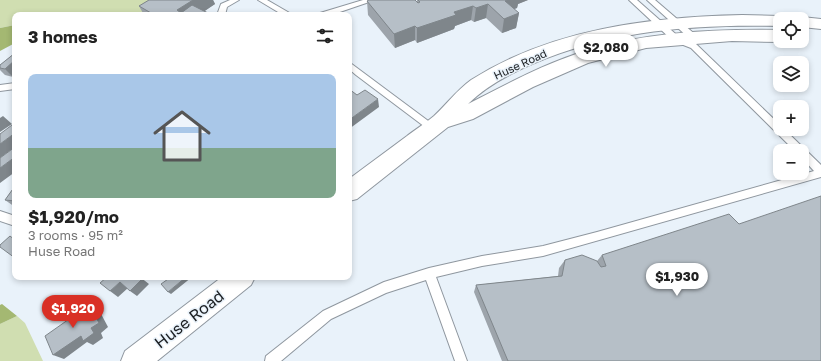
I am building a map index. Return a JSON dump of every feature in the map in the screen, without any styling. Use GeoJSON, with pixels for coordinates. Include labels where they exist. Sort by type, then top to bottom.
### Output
{"type":"FeatureCollection","features":[{"type":"Feature","properties":{"kind":"street","name":"Huse Road"},"geometry":{"type":"LineString","coordinates":[[436,124],[466,114],[526,82],[583,58],[646,42],[676,31],[756,20],[773,21]]}},
{"type":"Feature","properties":{"kind":"street"},"geometry":{"type":"LineString","coordinates":[[809,23],[821,24]]}},
{"type":"Feature","properties":{"kind":"street","name":"Huse Road"},"geometry":{"type":"LineString","coordinates":[[352,186],[436,124],[461,99],[478,85],[525,60],[564,45],[640,27],[660,25],[676,31],[694,42],[732,35],[773,36]]}},
{"type":"Feature","properties":{"kind":"street"},"geometry":{"type":"LineString","coordinates":[[809,37],[821,38]]}},
{"type":"Feature","properties":{"kind":"street","name":"Huse Road"},"geometry":{"type":"LineString","coordinates":[[135,361],[238,280]]}},
{"type":"Feature","properties":{"kind":"lane"},"geometry":{"type":"LineString","coordinates":[[222,12],[224,6],[235,0]]}},
{"type":"Feature","properties":{"kind":"lane"},"geometry":{"type":"LineString","coordinates":[[262,0],[284,12]]}},
{"type":"Feature","properties":{"kind":"lane"},"geometry":{"type":"LineString","coordinates":[[333,12],[371,0]]}},
{"type":"Feature","properties":{"kind":"lane"},"geometry":{"type":"LineString","coordinates":[[633,0],[660,25]]}},
{"type":"Feature","properties":{"kind":"lane"},"geometry":{"type":"LineString","coordinates":[[651,0],[676,31]]}},
{"type":"Feature","properties":{"kind":"lane"},"geometry":{"type":"LineString","coordinates":[[694,42],[793,144]]}},
{"type":"Feature","properties":{"kind":"lane"},"geometry":{"type":"LineString","coordinates":[[352,68],[374,86],[436,124]]}},
{"type":"Feature","properties":{"kind":"lane"},"geometry":{"type":"LineString","coordinates":[[0,88],[12,86]]}},
{"type":"Feature","properties":{"kind":"lane"},"geometry":{"type":"LineString","coordinates":[[272,361],[327,315],[384,288],[429,273],[482,261],[543,251],[589,239],[821,172],[809,160]]}},
{"type":"Feature","properties":{"kind":"lane"},"geometry":{"type":"LineString","coordinates":[[0,216],[12,220]]}},
{"type":"Feature","properties":{"kind":"lane"},"geometry":{"type":"LineString","coordinates":[[429,273],[461,361]]}},
{"type":"Feature","properties":{"kind":"green space"},"geometry":{"type":"Polygon","coordinates":[[[0,0],[176,0],[158,12],[12,12],[12,26],[0,28],[0,0]]]}},
{"type":"Feature","properties":{"kind":"green space"},"geometry":{"type":"Polygon","coordinates":[[[12,26],[12,45],[0,51],[0,28],[12,26]]]}},
{"type":"Feature","properties":{"kind":"green space"},"geometry":{"type":"Polygon","coordinates":[[[2,304],[17,316],[0,324],[0,305],[2,304]]]}},
{"type":"Feature","properties":{"kind":"green space"},"geometry":{"type":"Polygon","coordinates":[[[17,316],[25,323],[43,361],[0,361],[0,324],[17,316]]]}},
{"type":"Feature","properties":{"kind":"building"},"geometry":{"type":"Polygon","coordinates":[[[149,0],[193,0],[177,10],[180,12],[149,12],[139,6],[149,0]]]}},
{"type":"Feature","properties":{"kind":"building"},"geometry":{"type":"Polygon","coordinates":[[[415,0],[418,3],[420,2],[418,0],[507,0],[505,1],[519,13],[504,19],[488,4],[476,8],[473,6],[454,12],[456,15],[417,28],[415,26],[394,34],[367,1],[415,0]]]}},
{"type":"Feature","properties":{"kind":"building"},"geometry":{"type":"Polygon","coordinates":[[[192,5],[206,12],[182,12],[192,5]]]}},
{"type":"Feature","properties":{"kind":"building"},"geometry":{"type":"Polygon","coordinates":[[[12,55],[12,63],[5,69],[0,68],[0,65],[12,55]]]}},
{"type":"Feature","properties":{"kind":"building"},"geometry":{"type":"Polygon","coordinates":[[[365,90],[378,99],[352,118],[352,91],[357,95],[365,90]]]}},
{"type":"Feature","properties":{"kind":"building"},"geometry":{"type":"Polygon","coordinates":[[[12,125],[12,135],[0,144],[0,134],[12,125]]]}},
{"type":"Feature","properties":{"kind":"building"},"geometry":{"type":"Polygon","coordinates":[[[12,149],[12,159],[0,168],[0,158],[12,149]]]}},
{"type":"Feature","properties":{"kind":"building"},"geometry":{"type":"Polygon","coordinates":[[[12,190],[12,201],[5,200],[12,190]]]}},
{"type":"Feature","properties":{"kind":"building"},"geometry":{"type":"Polygon","coordinates":[[[821,196],[821,361],[508,361],[476,285],[562,276],[565,260],[582,255],[597,261],[601,267],[606,266],[602,255],[729,214],[739,224],[821,196]]]}},
{"type":"Feature","properties":{"kind":"building"},"geometry":{"type":"Polygon","coordinates":[[[10,236],[12,238],[12,256],[0,247],[0,245],[10,236]]]}},
{"type":"Feature","properties":{"kind":"building"},"geometry":{"type":"Polygon","coordinates":[[[104,280],[141,280],[130,291],[120,282],[110,291],[100,283],[104,280]]]}},
{"type":"Feature","properties":{"kind":"building"},"geometry":{"type":"Polygon","coordinates":[[[167,280],[182,280],[168,292],[161,284],[167,280]]]}},
{"type":"Feature","properties":{"kind":"building"},"geometry":{"type":"Polygon","coordinates":[[[90,305],[99,323],[91,328],[94,333],[83,341],[81,336],[53,355],[45,336],[72,317],[70,312],[79,306],[81,311],[90,305]]]}}]}
